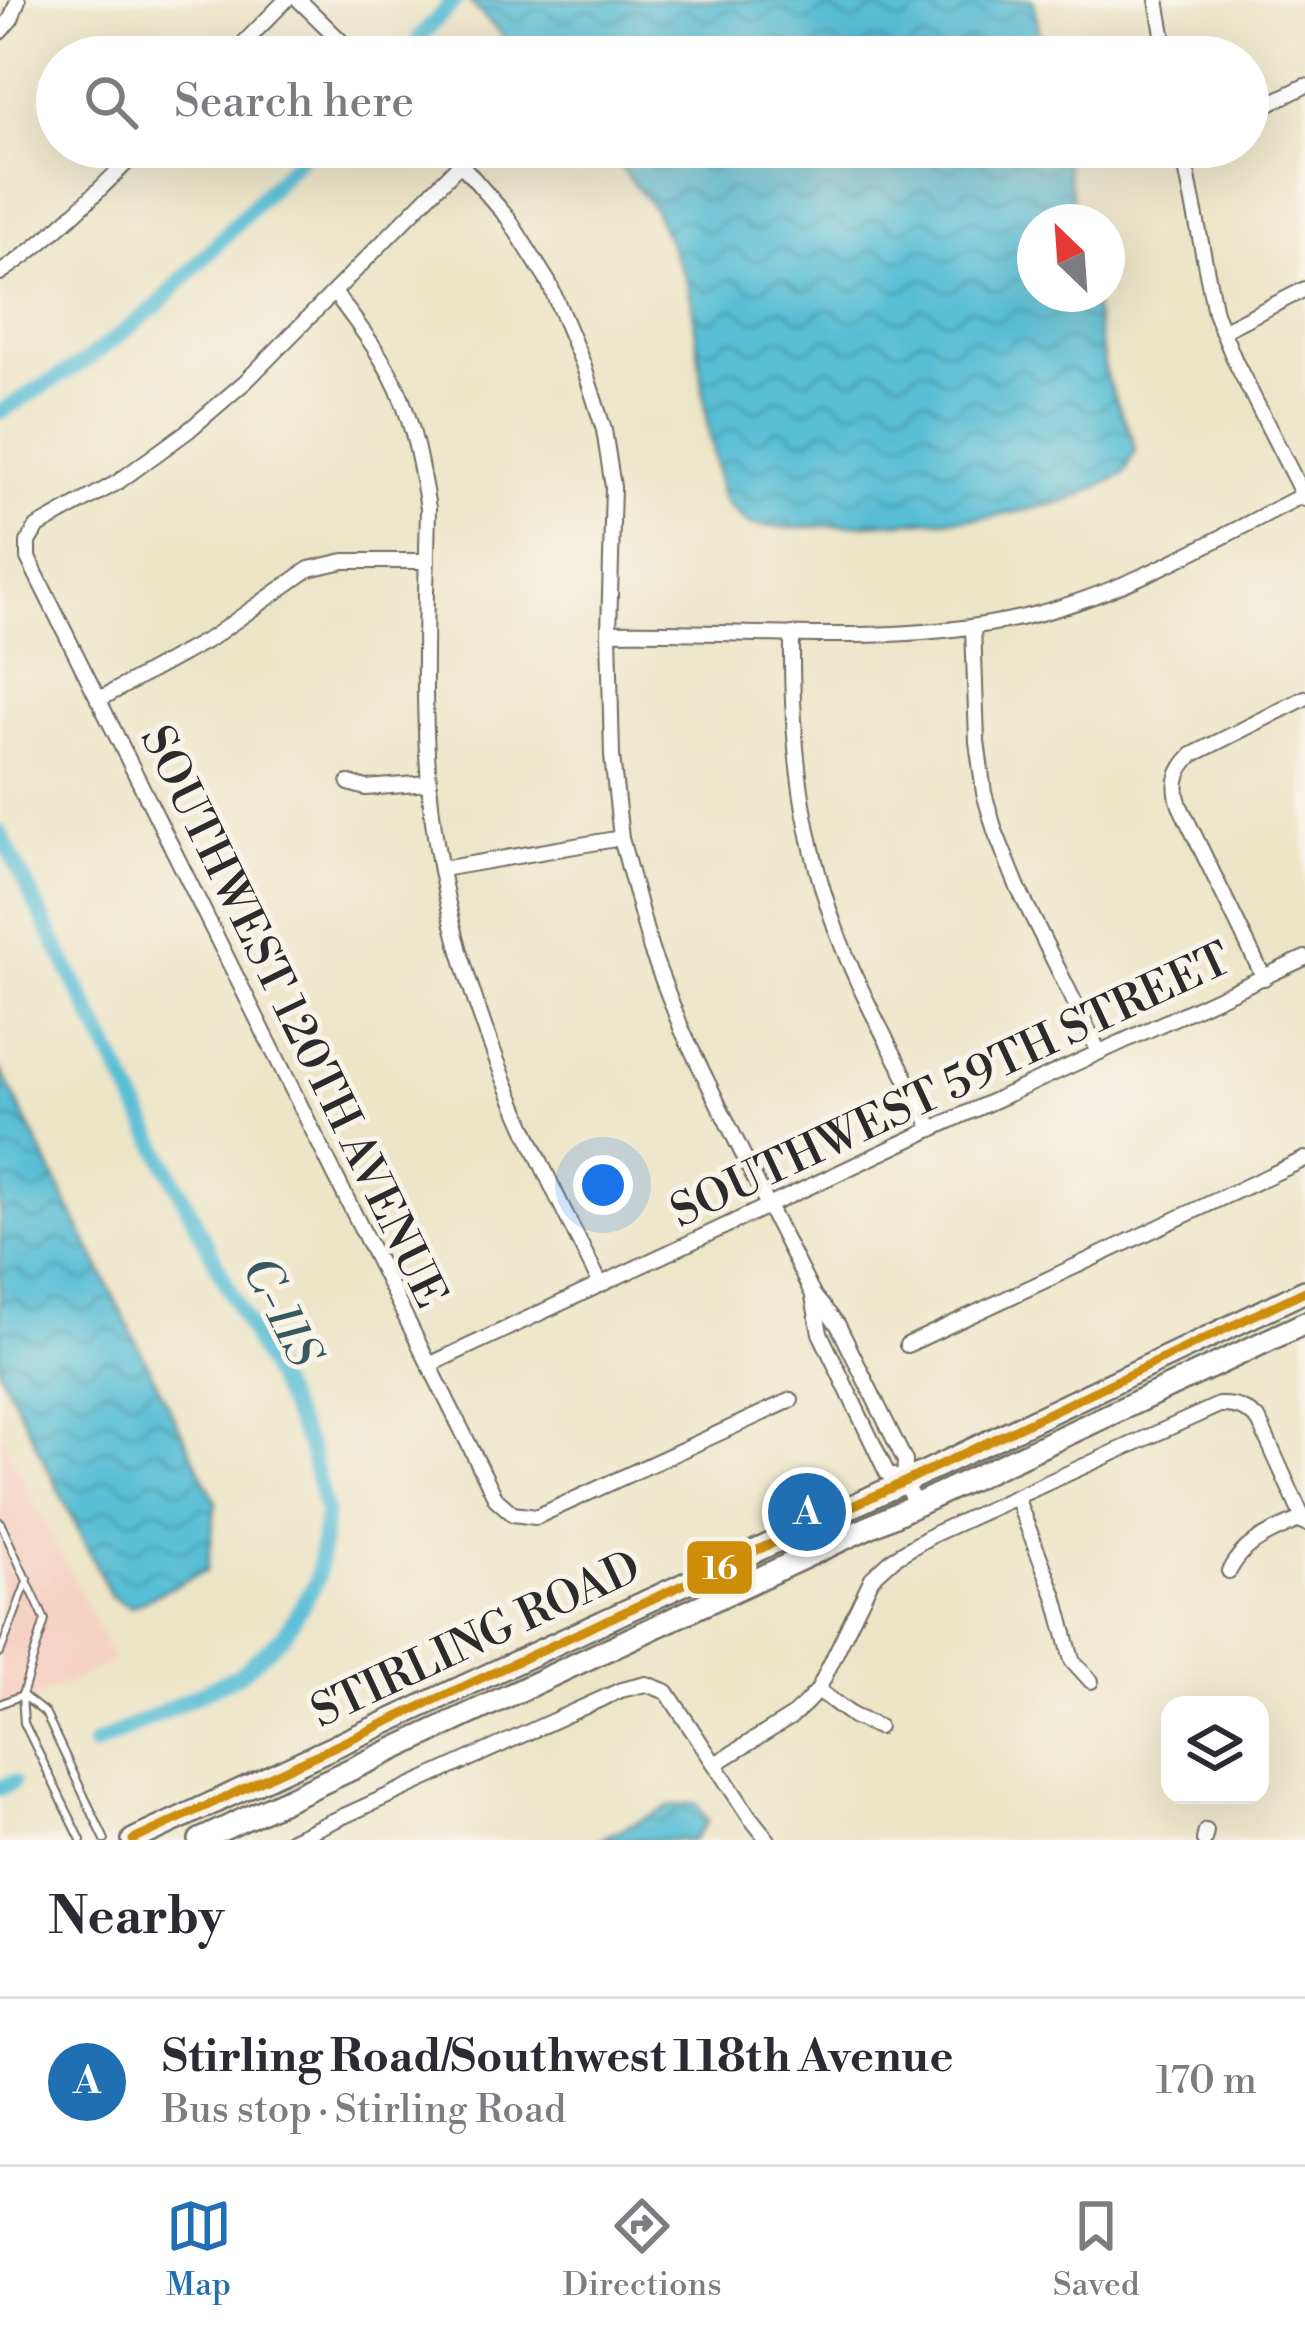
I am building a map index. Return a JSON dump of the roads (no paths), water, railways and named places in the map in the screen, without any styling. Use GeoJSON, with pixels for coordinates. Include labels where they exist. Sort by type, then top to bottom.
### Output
{"type":"FeatureCollection","features":[{"type":"Feature","properties":{"kind":"main road","name":"STIRLING ROAD"},"geometry":{"type":"LineString","coordinates":[[133,1840],[1305,1291]]}},
{"type":"Feature","properties":{"kind":"main road","name":"STIRLING ROAD"},"geometry":{"type":"LineString","coordinates":[[200,1840],[1305,1323]]}},
{"type":"Feature","properties":{"kind":"street"},"geometry":{"type":"LineString","coordinates":[[0,32],[18,0]]}},
{"type":"Feature","properties":{"kind":"street"},"geometry":{"type":"LineString","coordinates":[[251,36],[286,0]]}},
{"type":"Feature","properties":{"kind":"street"},"geometry":{"type":"LineString","coordinates":[[299,0],[336,36]]}},
{"type":"Feature","properties":{"kind":"street"},"geometry":{"type":"LineString","coordinates":[[1157,0],[1163,36]]}},
{"type":"Feature","properties":{"kind":"street"},"geometry":{"type":"LineString","coordinates":[[1269,104],[1305,86]]}},
{"type":"Feature","properties":{"kind":"street"},"geometry":{"type":"LineString","coordinates":[[0,273],[44,241],[120,168]]}},
{"type":"Feature","properties":{"kind":"street"},"geometry":{"type":"LineString","coordinates":[[455,168],[334,292],[397,388],[411,426],[428,508],[430,783],[442,869],[470,988],[514,1106],[602,1285]]}},
{"type":"Feature","properties":{"kind":"street"},"geometry":{"type":"LineString","coordinates":[[464,168],[508,218],[549,283],[604,430],[614,487],[609,632],[612,756],[621,838],[651,950],[682,1030],[769,1208],[813,1295],[838,1325],[905,1461],[904,1482],[916,1506]]}},
{"type":"Feature","properties":{"kind":"street"},"geometry":{"type":"LineString","coordinates":[[609,632],[891,634],[973,627],[1024,617],[1109,590],[1304,496],[1222,331],[1207,282],[1186,168]]}},
{"type":"Feature","properties":{"kind":"street"},"geometry":{"type":"LineString","coordinates":[[1222,331],[1305,290]]}},
{"type":"Feature","properties":{"kind":"street","name":"SOUTHWEST 120TH AVENUE"},"geometry":{"type":"LineString","coordinates":[[334,292],[246,381],[189,430],[118,482],[44,522],[28,542],[31,566],[496,1499],[513,1514],[536,1517],[791,1400]]}},
{"type":"Feature","properties":{"kind":"street"},"geometry":{"type":"LineString","coordinates":[[98,700],[212,638],[320,564],[427,561]]}},
{"type":"Feature","properties":{"kind":"street"},"geometry":{"type":"LineString","coordinates":[[973,627],[977,742],[995,832],[1018,890],[1099,1052]]}},
{"type":"Feature","properties":{"kind":"street"},"geometry":{"type":"LineString","coordinates":[[792,634],[795,764],[815,862],[845,953],[932,1129]]}},
{"type":"Feature","properties":{"kind":"street"},"geometry":{"type":"LineString","coordinates":[[1264,978],[1175,787],[1178,772],[1192,755],[1305,698]]}},
{"type":"Feature","properties":{"kind":"street"},"geometry":{"type":"LineString","coordinates":[[349,784],[366,788],[430,783]]}},
{"type":"Feature","properties":{"kind":"street"},"geometry":{"type":"LineString","coordinates":[[442,869],[621,838]]}},
{"type":"Feature","properties":{"kind":"street","name":"SOUTHWEST 59TH STREET"},"geometry":{"type":"LineString","coordinates":[[429,1365],[1305,958]]}},
{"type":"Feature","properties":{"kind":"street"},"geometry":{"type":"LineString","coordinates":[[907,1345],[1305,1159]]}},
{"type":"Feature","properties":{"kind":"street"},"geometry":{"type":"LineString","coordinates":[[715,1764],[790,1717],[818,1690],[872,1578],[894,1558],[934,1534],[1219,1406],[1233,1404],[1259,1420],[1304,1520],[1252,1542],[1229,1571]]}},
{"type":"Feature","properties":{"kind":"street"},"geometry":{"type":"LineString","coordinates":[[1016,1497],[1055,1596],[1072,1660],[1091,1682]]}},
{"type":"Feature","properties":{"kind":"street"},"geometry":{"type":"LineString","coordinates":[[291,1840],[620,1690],[646,1684],[668,1693],[768,1840]]}},
{"type":"Feature","properties":{"kind":"street"},"geometry":{"type":"LineString","coordinates":[[818,1690],[853,1716],[878,1727]]}},
{"type":"Feature","properties":{"kind":"lane"},"geometry":{"type":"LineString","coordinates":[[0,1522],[45,1620],[22,1695],[24,1723],[81,1840]]}},
{"type":"Feature","properties":{"kind":"lane"},"geometry":{"type":"LineString","coordinates":[[1,1650],[28,1580]]}},
{"type":"Feature","properties":{"kind":"lane"},"geometry":{"type":"LineString","coordinates":[[0,1704],[22,1695]]}},
{"type":"Feature","properties":{"kind":"lane"},"geometry":{"type":"LineString","coordinates":[[22,1695],[45,1713],[105,1840]]}},
{"type":"Feature","properties":{"kind":"water"},"geometry":{"type":"Polygon","coordinates":[[[468,0],[1033,0],[1040,36],[503,36],[468,0]]]}},
{"type":"Feature","properties":{"kind":"water"},"geometry":{"type":"Polygon","coordinates":[[[621,168],[1066,168],[1073,204],[1017,204],[1017,312],[1094,312],[1107,380],[1135,451],[1124,474],[1068,501],[993,517],[790,528],[750,525],[721,494],[685,277],[654,209],[621,168]]]}},
{"type":"Feature","properties":{"kind":"water"},"geometry":{"type":"Polygon","coordinates":[[[0,1068],[216,1502],[207,1570],[130,1607],[111,1596],[0,1371],[0,1068]]]}},
{"type":"Feature","properties":{"kind":"water"},"geometry":{"type":"Polygon","coordinates":[[[696,1803],[708,1821],[693,1840],[598,1840],[671,1806],[696,1803]]]}},
{"type":"Feature","properties":{"kind":"waterway"},"geometry":{"type":"LineString","coordinates":[[421,36],[455,0]]}},
{"type":"Feature","properties":{"kind":"waterway"},"geometry":{"type":"LineString","coordinates":[[0,412],[84,362],[156,307],[290,168]]}},
{"type":"Feature","properties":{"kind":"waterway","name":"C-11S"},"geometry":{"type":"LineString","coordinates":[[0,833],[310,1450],[326,1513],[317,1580],[284,1635],[238,1675],[94,1745]]}},
{"type":"Feature","properties":{"kind":"waterway","name":"C-11S"},"geometry":{"type":"LineString","coordinates":[[0,1788],[13,1782]]}},
{"type":"Feature","properties":{"kind":"place","name":"Stirling Road/Southwest 118th Avenue"},"geometry":{"type":"Point","coordinates":[807,1512]}}]}
